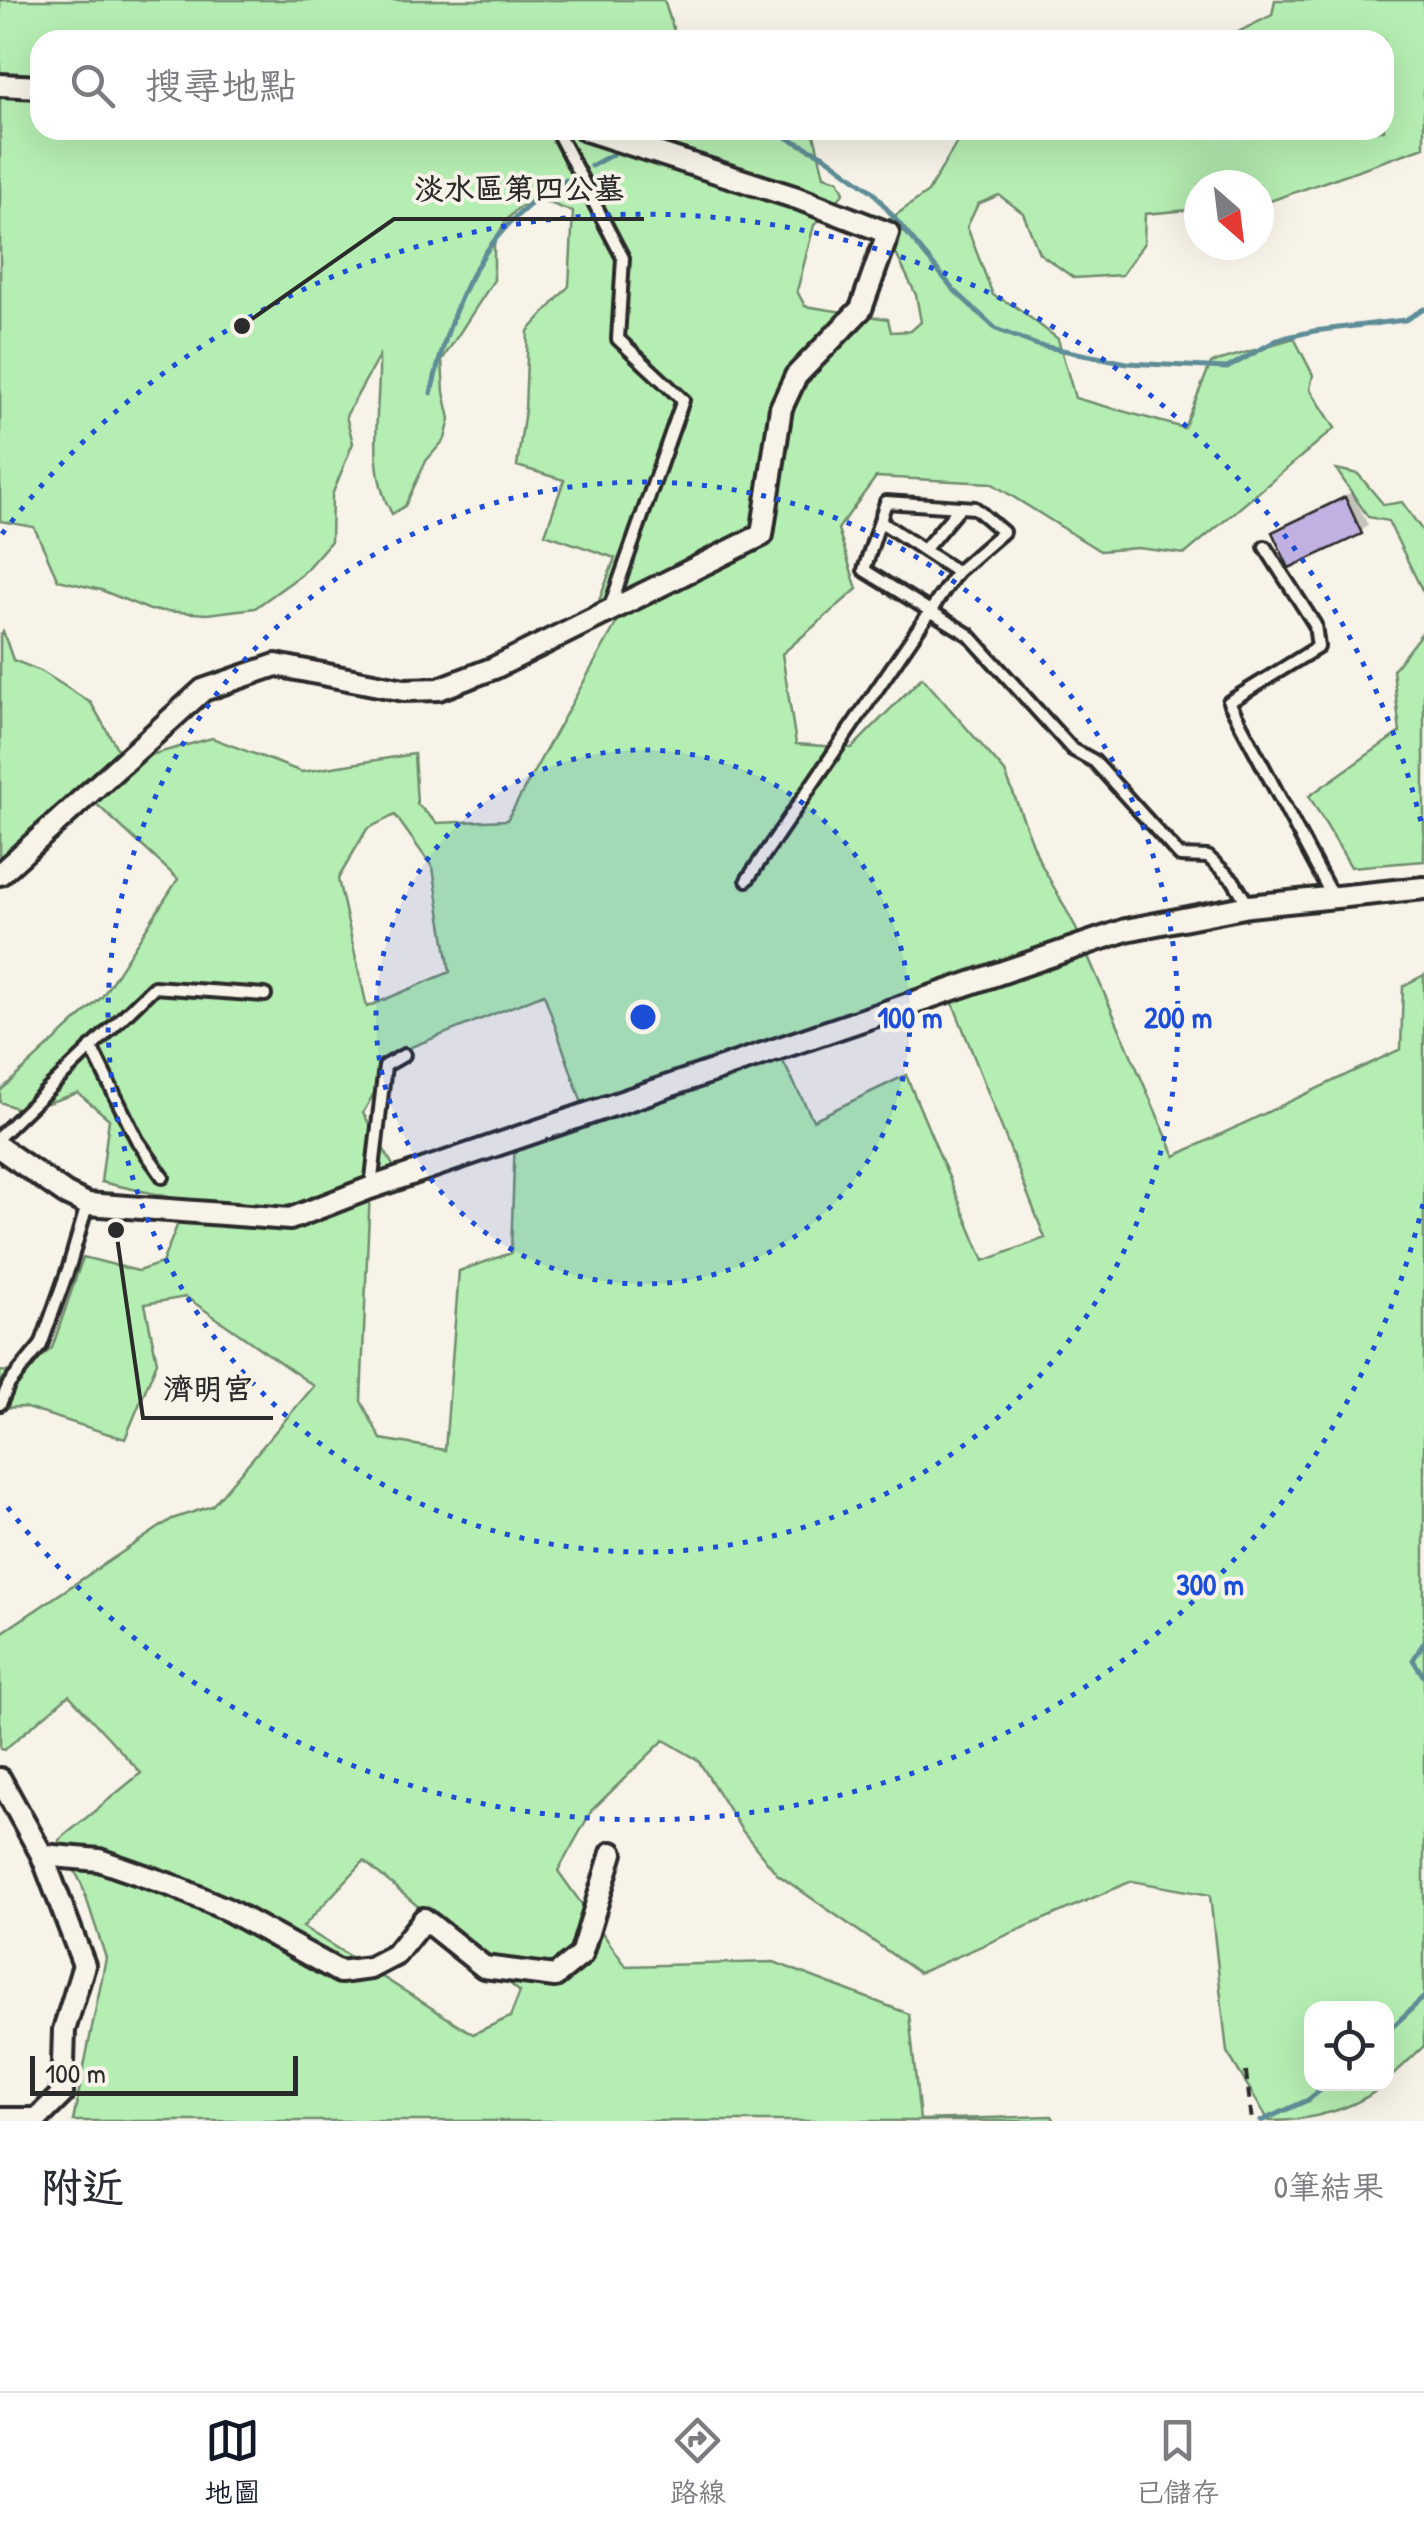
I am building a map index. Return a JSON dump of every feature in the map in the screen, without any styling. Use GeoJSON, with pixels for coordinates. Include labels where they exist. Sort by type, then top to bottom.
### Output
{"type":"FeatureCollection","features":[{"type":"Feature","properties":{"kind":"street"},"geometry":{"type":"LineString","coordinates":[[0,85],[30,86]]}},
{"type":"Feature","properties":{"kind":"street"},"geometry":{"type":"LineString","coordinates":[[0,874],[202,690],[276,665],[404,690],[439,689],[494,668],[762,535],[781,408],[796,376],[861,309],[888,234],[797,198],[617,140]]}},
{"type":"Feature","properties":{"kind":"street"},"geometry":{"type":"LineString","coordinates":[[0,1148],[87,1204],[290,1220],[370,1188],[1126,930],[1249,906],[1424,888]]}},
{"type":"Feature","properties":{"kind":"street"},"geometry":{"type":"LineString","coordinates":[[0,1780],[42,1855],[84,1966],[64,2030],[62,2094],[37,2119],[0,2119]]}},
{"type":"Feature","properties":{"kind":"street"},"geometry":{"type":"LineString","coordinates":[[42,1855],[99,1860],[173,1886],[228,1910],[340,1972],[370,1968],[395,1955],[420,1911],[484,1967],[555,1976],[581,1955],[612,1853]]}},
{"type":"Feature","properties":{"kind":"lane"},"geometry":{"type":"LineString","coordinates":[[561,140],[622,258],[618,338],[683,400],[608,611]]}},
{"type":"Feature","properties":{"kind":"lane"},"geometry":{"type":"LineString","coordinates":[[747,880],[931,610],[957,572],[1004,532],[975,508],[886,502],[864,570],[931,610],[969,635],[1072,749],[1094,761],[1180,856],[1208,857],[1233,880],[1249,906]]}},
{"type":"Feature","properties":{"kind":"lane"},"geometry":{"type":"LineString","coordinates":[[924,550],[960,508]]}},
{"type":"Feature","properties":{"kind":"lane"},"geometry":{"type":"LineString","coordinates":[[882,522],[957,572]]}},
{"type":"Feature","properties":{"kind":"lane"},"geometry":{"type":"LineString","coordinates":[[1265,547],[1314,625],[1318,646],[1229,702],[1332,897]]}},
{"type":"Feature","properties":{"kind":"lane"},"geometry":{"type":"LineString","coordinates":[[0,1136],[154,987],[265,995]]}},
{"type":"Feature","properties":{"kind":"lane"},"geometry":{"type":"LineString","coordinates":[[92,1047],[137,1140],[163,1177]]}},
{"type":"Feature","properties":{"kind":"lane"},"geometry":{"type":"LineString","coordinates":[[370,1188],[385,1066],[404,1054]]}},
{"type":"Feature","properties":{"kind":"lane"},"geometry":{"type":"LineString","coordinates":[[0,1404],[9,1384],[41,1345],[70,1267],[87,1204]]}},
{"type":"Feature","properties":{"kind":"path"},"geometry":{"type":"LineString","coordinates":[[1246,2072],[1252,2121]]}},
{"type":"Feature","properties":{"kind":"green space"},"geometry":{"type":"Polygon","coordinates":[[[0,0],[664,0],[674,30],[30,30],[30,140],[815,140],[824,176],[838,180],[844,192],[814,225],[797,291],[805,306],[888,319],[891,332],[911,331],[921,322],[916,295],[882,225],[928,192],[958,140],[1394,140],[1394,30],[1242,30],[1272,15],[1275,0],[1424,0],[1424,147],[1274,200],[1274,170],[1184,170],[1184,210],[1145,214],[1144,243],[1122,275],[1074,278],[1039,253],[1023,213],[999,195],[978,204],[967,227],[993,295],[1015,306],[1058,339],[1075,398],[1184,428],[1211,363],[1294,338],[1313,375],[1310,389],[1335,428],[1185,554],[1138,548],[1100,551],[991,483],[876,477],[838,529],[857,589],[782,654],[796,744],[852,748],[922,677],[1005,772],[1039,860],[1074,924],[1175,1156],[1401,1049],[1403,986],[1424,975],[1424,2046],[1394,2074],[1394,2001],[1304,2001],[1304,2091],[1375,2091],[1330,2112],[1269,2121],[1227,2052],[1210,1895],[1132,1881],[919,1973],[777,1874],[741,1829],[698,1760],[664,1740],[592,1810],[558,1871],[626,1966],[774,1962],[909,2014],[920,2120],[1052,2116],[1055,2121],[73,2121],[106,1958],[82,1885],[59,1840],[141,1773],[69,1695],[4,1750],[0,1749],[0,1634],[172,1519],[212,1506],[314,1386],[186,1297],[145,1304],[157,1362],[125,1439],[23,1407],[0,1408],[0,1371],[22,1373],[52,1348],[83,1257],[138,1271],[162,1263],[187,1201],[101,1182],[109,1119],[78,1093],[23,1111],[0,1102],[0,1091],[102,997],[178,879],[91,799],[0,872],[0,636],[3,631],[13,660],[41,671],[91,703],[125,762],[212,738],[302,772],[414,754],[417,804],[437,823],[507,820],[617,622],[599,601],[615,558],[545,534],[564,480],[517,466],[525,410],[528,331],[569,286],[573,212],[536,198],[505,222],[494,242],[494,280],[442,360],[450,419],[445,439],[426,461],[405,506],[392,514],[379,477],[379,356],[346,416],[353,443],[332,495],[331,541],[301,575],[255,608],[207,614],[150,610],[101,590],[58,580],[34,527],[0,521],[0,0]],[[395,815],[367,829],[338,879],[367,1007],[450,972],[433,868],[395,815]],[[947,988],[775,1046],[813,1120],[906,1075],[984,1261],[1045,1238],[947,988]],[[544,994],[396,1053],[363,1113],[399,1176],[370,1188],[361,1401],[381,1439],[445,1450],[459,1271],[511,1253],[515,1134],[584,1109],[544,994]],[[364,1861],[303,1927],[473,2034],[510,2017],[520,1992],[364,1861]]]}},
{"type":"Feature","properties":{"kind":"green space"},"geometry":{"type":"Polygon","coordinates":[[[1336,469],[1358,474],[1384,505],[1402,502],[1424,533],[1424,594],[1388,521],[1368,517],[1336,469]]]}},
{"type":"Feature","properties":{"kind":"green space"},"geometry":{"type":"Polygon","coordinates":[[[1424,630],[1424,861],[1351,867],[1309,796],[1400,732],[1393,670],[1424,630]]]}},
{"type":"Feature","properties":{"kind":"building"},"geometry":{"type":"Polygon","coordinates":[[[1345,497],[1362,534],[1289,568],[1272,532],[1345,497]]]}},
{"type":"Feature","properties":{"kind":"waterway"},"geometry":{"type":"LineString","coordinates":[[792,140],[826,157],[873,192],[954,290],[996,329],[1037,345],[1127,363],[1227,368],[1279,339],[1405,320],[1424,309]]}},
{"type":"Feature","properties":{"kind":"waterway"},"geometry":{"type":"LineString","coordinates":[[591,166],[613,154]]}},
{"type":"Feature","properties":{"kind":"waterway"},"geometry":{"type":"LineString","coordinates":[[431,393],[449,328],[474,271],[511,221],[566,180]]}},
{"type":"Feature","properties":{"kind":"waterway"},"geometry":{"type":"LineString","coordinates":[[1424,1642],[1413,1660],[1424,1677]]}},
{"type":"Feature","properties":{"kind":"waterway"},"geometry":{"type":"LineString","coordinates":[[1394,2025],[1424,1997]]}},
{"type":"Feature","properties":{"kind":"waterway"},"geometry":{"type":"LineString","coordinates":[[1261,2121],[1319,2091]]}},
{"type":"Feature","properties":{"kind":"place","name":"淡水區第四公墓"},"geometry":{"type":"Point","coordinates":[242,326]}},
{"type":"Feature","properties":{"kind":"place","name":"濟明宮"},"geometry":{"type":"Point","coordinates":[116,1230]}}]}
